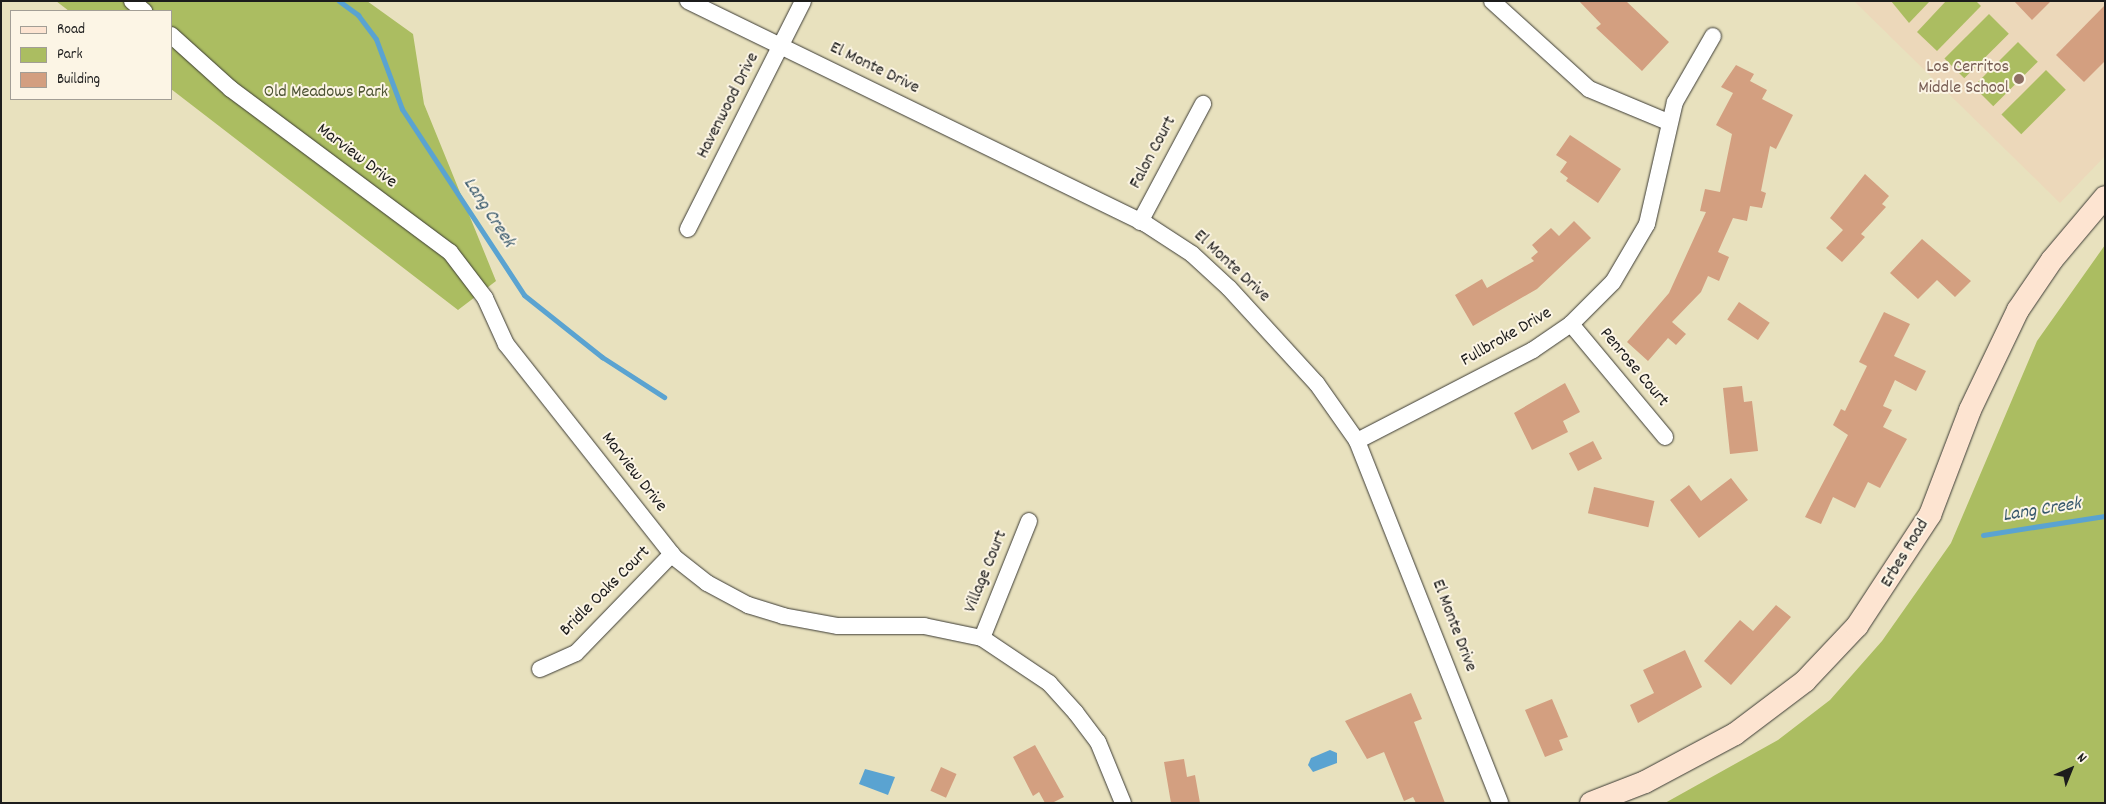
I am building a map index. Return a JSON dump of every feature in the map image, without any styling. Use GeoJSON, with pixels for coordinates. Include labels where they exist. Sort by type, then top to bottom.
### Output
{"type":"FeatureCollection","features":[{"type":"Feature","properties":{"kind":"main road","name":"Erbes Road"},"geometry":{"type":"LineString","coordinates":[[1591,803],[1654,778],[1735,734],[1805,681],[1857,626],[1930,515],[1974,401],[2018,310],[2052,260],[2105,197]]}},
{"type":"Feature","properties":{"kind":"street"},"geometry":{"type":"LineString","coordinates":[[132,1],[143,10]]}},
{"type":"Feature","properties":{"kind":"street","name":"El Monte Drive"},"geometry":{"type":"LineString","coordinates":[[688,1],[1140,222],[1192,254],[1229,288],[1318,384],[1358,441],[1500,803]]}},
{"type":"Feature","properties":{"kind":"street","name":"Havenwood Drive"},"geometry":{"type":"LineString","coordinates":[[688,229],[803,1]]}},
{"type":"Feature","properties":{"kind":"street"},"geometry":{"type":"LineString","coordinates":[[1492,1],[1589,89],[1668,122]]}},
{"type":"Feature","properties":{"kind":"street","name":"Fullbroke Drive"},"geometry":{"type":"LineString","coordinates":[[1358,441],[1533,350],[1571,324],[1613,282],[1638,245],[1647,224],[1668,122],[1687,75],[1713,36]]}},
{"type":"Feature","properties":{"kind":"street","name":"Marview Drive"},"geometry":{"type":"LineString","coordinates":[[172,37],[231,89],[450,252],[485,298],[506,344],[672,554],[707,583],[748,606],[783,616],[838,626],[924,626],[982,638],[1049,683],[1076,713],[1098,742],[1124,803]]}},
{"type":"Feature","properties":{"kind":"street","name":"Falon Court"},"geometry":{"type":"LineString","coordinates":[[1140,222],[1203,104]]}},
{"type":"Feature","properties":{"kind":"street","name":"Penrose Court"},"geometry":{"type":"LineString","coordinates":[[1571,324],[1665,437]]}},
{"type":"Feature","properties":{"kind":"street","name":"Village Court"},"geometry":{"type":"LineString","coordinates":[[982,638],[1029,522]]}},
{"type":"Feature","properties":{"kind":"street","name":"Bridle Oaks Court"},"geometry":{"type":"LineString","coordinates":[[540,670],[576,653],[672,554]]}},
{"type":"Feature","properties":{"kind":"shaded area","name":"Los Cerritos Middle School"},"geometry":{"type":"Polygon","coordinates":[[[1854,1],[2105,1],[2105,156],[2060,203],[1854,1]]]}},
{"type":"Feature","properties":{"kind":"green space","name":"Old Meadows Park"},"geometry":{"type":"Polygon","coordinates":[[[56,1],[367,1],[413,34],[424,104],[496,281],[458,310],[172,90],[172,10],[68,10],[56,1]]]}},
{"type":"Feature","properties":{"kind":"green space"},"geometry":{"type":"Polygon","coordinates":[[[1891,1],[1930,1],[1909,23],[1891,1]]]}},
{"type":"Feature","properties":{"kind":"green space"},"geometry":{"type":"Polygon","coordinates":[[[1946,1],[1976,1],[1981,6],[1937,51],[1917,32],[1946,1]]]}},
{"type":"Feature","properties":{"kind":"green space"},"geometry":{"type":"Polygon","coordinates":[[[1989,14],[2009,34],[1964,78],[1944,59],[1989,14]]]}},
{"type":"Feature","properties":{"kind":"green space"},"geometry":{"type":"Polygon","coordinates":[[[2018,42],[2038,62],[1993,106],[1973,87],[2018,42]]]}},
{"type":"Feature","properties":{"kind":"green space"},"geometry":{"type":"Polygon","coordinates":[[[2046,70],[2066,90],[2021,134],[2001,115],[2046,70]]]}},
{"type":"Feature","properties":{"kind":"green space"},"geometry":{"type":"Polygon","coordinates":[[[2105,245],[2105,803],[1665,803],[1778,740],[1830,700],[1882,641],[1951,543],[2037,341],[2105,245]]]}},
{"type":"Feature","properties":{"kind":"water"},"geometry":{"type":"Polygon","coordinates":[[[1330,750],[1337,753],[1337,763],[1313,772],[1308,765],[1311,758],[1330,750]]]}},
{"type":"Feature","properties":{"kind":"water"},"geometry":{"type":"Polygon","coordinates":[[[865,769],[895,777],[888,795],[859,784],[865,769]]]}},
{"type":"Feature","properties":{"kind":"building"},"geometry":{"type":"Polygon","coordinates":[[[1579,1],[1626,1],[1669,42],[1642,71],[1596,28],[1601,24],[1579,1]]]}},
{"type":"Feature","properties":{"kind":"building"},"geometry":{"type":"Polygon","coordinates":[[[2014,1],[2051,1],[2032,20],[2014,1]]]}},
{"type":"Feature","properties":{"kind":"building"},"geometry":{"type":"Polygon","coordinates":[[[2105,5],[2105,61],[2084,82],[2056,55],[2105,5]]]}},
{"type":"Feature","properties":{"kind":"building"},"geometry":{"type":"Polygon","coordinates":[[[1736,65],[1754,74],[1750,81],[1767,90],[1762,99],[1793,115],[1776,149],[1770,146],[1761,191],[1766,193],[1762,208],[1750,206],[1747,221],[1733,218],[1718,252],[1729,257],[1719,281],[1708,276],[1701,292],[1672,322],[1686,334],[1676,345],[1668,338],[1648,361],[1627,342],[1669,293],[1706,212],[1700,211],[1705,189],[1720,192],[1732,134],[1716,125],[1733,93],[1721,87],[1736,65]]]}},
{"type":"Feature","properties":{"kind":"building"},"geometry":{"type":"Polygon","coordinates":[[[1570,135],[1621,169],[1598,203],[1566,181],[1568,178],[1560,172],[1567,162],[1556,155],[1570,135]]]}},
{"type":"Feature","properties":{"kind":"building"},"geometry":{"type":"Polygon","coordinates":[[[1865,174],[1889,196],[1882,204],[1886,207],[1861,234],[1865,237],[1842,262],[1826,248],[1843,230],[1830,218],[1865,174]]]}},
{"type":"Feature","properties":{"kind":"building"},"geometry":{"type":"Polygon","coordinates":[[[1574,221],[1591,238],[1537,289],[1473,326],[1455,295],[1482,279],[1487,288],[1534,261],[1531,258],[1538,252],[1532,245],[1551,228],[1559,236],[1574,221]]]}},
{"type":"Feature","properties":{"kind":"building"},"geometry":{"type":"Polygon","coordinates":[[[1922,239],[1971,281],[1955,297],[1937,280],[1918,299],[1890,273],[1922,239]]]}},
{"type":"Feature","properties":{"kind":"building"},"geometry":{"type":"Polygon","coordinates":[[[1739,302],[1770,323],[1758,340],[1727,319],[1739,302]]]}},
{"type":"Feature","properties":{"kind":"building"},"geometry":{"type":"Polygon","coordinates":[[[1884,312],[1910,324],[1894,356],[1926,371],[1916,391],[1895,380],[1883,406],[1892,410],[1883,427],[1907,439],[1880,488],[1868,482],[1855,508],[1833,497],[1821,524],[1805,517],[1848,435],[1833,425],[1841,409],[1845,411],[1867,366],[1859,362],[1884,312]]]}},
{"type":"Feature","properties":{"kind":"building"},"geometry":{"type":"Polygon","coordinates":[[[1565,383],[1580,412],[1563,421],[1568,432],[1532,450],[1514,413],[1565,383]]]}},
{"type":"Feature","properties":{"kind":"building"},"geometry":{"type":"Polygon","coordinates":[[[1742,386],[1744,402],[1752,401],[1758,451],[1730,454],[1723,388],[1742,386]]]}},
{"type":"Feature","properties":{"kind":"building"},"geometry":{"type":"Polygon","coordinates":[[[1593,441],[1602,459],[1578,471],[1569,453],[1593,441]]]}},
{"type":"Feature","properties":{"kind":"building"},"geometry":{"type":"Polygon","coordinates":[[[1731,478],[1748,500],[1699,538],[1670,500],[1689,485],[1701,501],[1731,478]]]}},
{"type":"Feature","properties":{"kind":"building"},"geometry":{"type":"Polygon","coordinates":[[[1594,487],[1654,501],[1648,527],[1588,513],[1594,487]]]}},
{"type":"Feature","properties":{"kind":"building"},"geometry":{"type":"Polygon","coordinates":[[[1776,605],[1791,617],[1731,685],[1704,661],[1740,620],[1753,631],[1776,605]]]}},
{"type":"Feature","properties":{"kind":"building"},"geometry":{"type":"Polygon","coordinates":[[[1685,650],[1702,687],[1638,723],[1630,705],[1654,693],[1643,670],[1685,650]]]}},
{"type":"Feature","properties":{"kind":"building"},"geometry":{"type":"Polygon","coordinates":[[[1411,693],[1422,719],[1414,722],[1445,803],[1416,803],[1413,797],[1404,801],[1384,752],[1367,759],[1345,721],[1411,693]]]}},
{"type":"Feature","properties":{"kind":"building"},"geometry":{"type":"Polygon","coordinates":[[[1552,699],[1568,737],[1559,740],[1563,750],[1545,757],[1525,710],[1552,699]]]}},
{"type":"Feature","properties":{"kind":"building"},"geometry":{"type":"Polygon","coordinates":[[[1035,745],[1064,797],[1052,803],[1045,803],[1039,792],[1033,796],[1013,757],[1035,745]]]}},
{"type":"Feature","properties":{"kind":"building"},"geometry":{"type":"Polygon","coordinates":[[[1184,759],[1187,777],[1195,775],[1200,803],[1171,803],[1164,762],[1184,759]]]}},
{"type":"Feature","properties":{"kind":"building"},"geometry":{"type":"Polygon","coordinates":[[[941,767],[957,774],[946,798],[930,791],[941,767]]]}},
{"type":"Feature","properties":{"kind":"waterway","name":"Lang Creek"},"geometry":{"type":"LineString","coordinates":[[339,1],[358,15],[376,39],[402,109],[524,295],[602,357],[664,397]]}},
{"type":"Feature","properties":{"kind":"waterway","name":"Lang Creek"},"geometry":{"type":"LineString","coordinates":[[1983,535],[2105,516]]}},
{"type":"Feature","properties":{"kind":"place","name":"Los Cerritos Middle School"},"geometry":{"type":"Point","coordinates":[2019,79]}}]}
